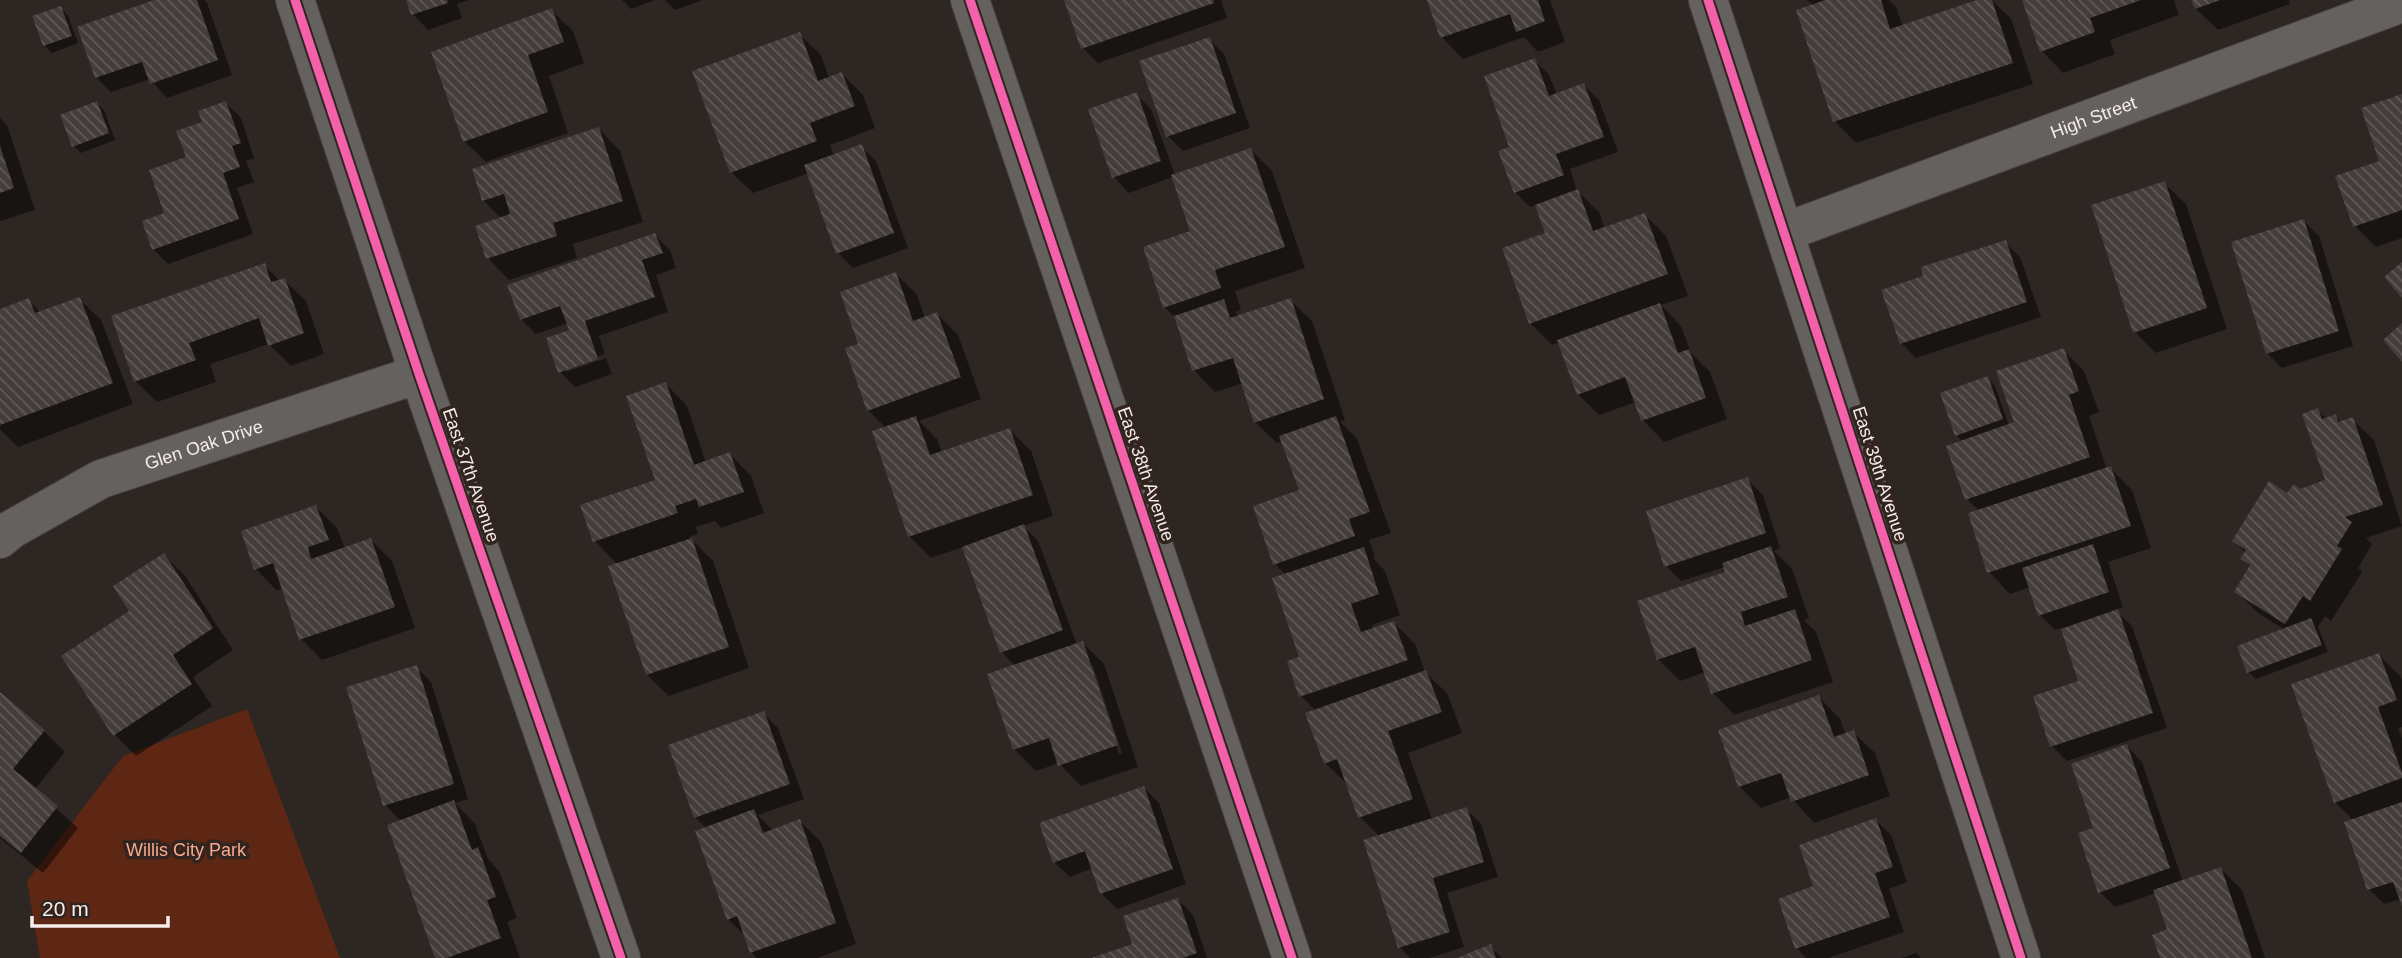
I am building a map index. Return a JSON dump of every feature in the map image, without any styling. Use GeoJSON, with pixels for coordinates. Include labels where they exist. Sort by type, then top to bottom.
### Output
{"type":"FeatureCollection","features":[{"type":"Feature","properties":{"kind":"street","name":"East 37th Avenue"},"geometry":{"type":"LineString","coordinates":[[295,0],[419,374],[621,958]]}},
{"type":"Feature","properties":{"kind":"street","name":"East 38th Avenue"},"geometry":{"type":"LineString","coordinates":[[970,0],[1292,958]]}},
{"type":"Feature","properties":{"kind":"street","name":"East 39th Avenue"},"geometry":{"type":"LineString","coordinates":[[1708,0],[2021,958]]}},
{"type":"Feature","properties":{"kind":"street","name":"High Street"},"geometry":{"type":"LineString","coordinates":[[1785,232],[2402,3]]}},
{"type":"Feature","properties":{"kind":"street","name":"Glen Oak Drive"},"geometry":{"type":"LineString","coordinates":[[0,539],[12,529],[101,480],[419,374]]}},
{"type":"Feature","properties":{"kind":"green space","name":"Willis City Park"},"geometry":{"type":"Polygon","coordinates":[[[247,709],[340,958],[40,958],[27,881],[123,756],[247,709]]]}},
{"type":"Feature","properties":{"kind":"building"},"geometry":{"type":"Polygon","coordinates":[[[154,0],[197,0],[218,60],[150,84],[142,62],[95,78],[77,27],[154,0]]]}},
{"type":"Feature","properties":{"kind":"building"},"geometry":{"type":"Polygon","coordinates":[[[406,0],[447,0],[448,3],[411,15],[406,0]]]}},
{"type":"Feature","properties":{"kind":"building"},"geometry":{"type":"Polygon","coordinates":[[[1064,0],[1213,0],[1214,3],[1081,49],[1064,0]]]}},
{"type":"Feature","properties":{"kind":"building"},"geometry":{"type":"Polygon","coordinates":[[[1427,0],[1538,0],[1545,21],[1516,32],[1510,14],[1440,38],[1427,0]]]}},
{"type":"Feature","properties":{"kind":"building"},"geometry":{"type":"Polygon","coordinates":[[[1825,0],[1881,0],[1890,29],[1977,0],[1992,0],[2013,63],[1833,122],[1796,10],[1825,0]]]}},
{"type":"Feature","properties":{"kind":"building"},"geometry":{"type":"Polygon","coordinates":[[[2022,0],[2141,0],[2090,18],[2095,32],[2040,52],[2022,0]]]}},
{"type":"Feature","properties":{"kind":"building"},"geometry":{"type":"Polygon","coordinates":[[[2191,0],[2220,0],[2195,9],[2191,0]]]}},
{"type":"Feature","properties":{"kind":"building"},"geometry":{"type":"Polygon","coordinates":[[[61,6],[72,36],[43,46],[32,16],[61,6]]]}},
{"type":"Feature","properties":{"kind":"building"},"geometry":{"type":"Polygon","coordinates":[[[552,8],[564,42],[528,55],[548,112],[463,142],[431,52],[552,8]]]}},
{"type":"Feature","properties":{"kind":"building"},"geometry":{"type":"Polygon","coordinates":[[[800,32],[818,81],[842,72],[855,106],[810,123],[817,141],[730,173],[692,71],[800,32]]]}},
{"type":"Feature","properties":{"kind":"building"},"geometry":{"type":"Polygon","coordinates":[[[1210,37],[1236,113],[1166,137],[1139,61],[1210,37]]]}},
{"type":"Feature","properties":{"kind":"building"},"geometry":{"type":"Polygon","coordinates":[[[1535,58],[1549,96],[1584,83],[1604,137],[1556,154],[1564,175],[1514,193],[1498,151],[1509,147],[1484,76],[1535,58]]]}},
{"type":"Feature","properties":{"kind":"building"},"geometry":{"type":"Polygon","coordinates":[[[1137,92],[1161,161],[1112,178],[1088,109],[1137,92]]]}},
{"type":"Feature","properties":{"kind":"building"},"geometry":{"type":"Polygon","coordinates":[[[2402,94],[2402,210],[2353,227],[2335,176],[2379,161],[2361,108],[2402,94]]]}},
{"type":"Feature","properties":{"kind":"building"},"geometry":{"type":"Polygon","coordinates":[[[97,101],[109,133],[72,147],[60,115],[97,101]]]}},
{"type":"Feature","properties":{"kind":"building"},"geometry":{"type":"Polygon","coordinates":[[[226,101],[241,143],[232,146],[240,167],[223,173],[239,219],[152,250],[142,221],[164,213],[149,170],[186,157],[176,131],[202,122],[198,111],[226,101]]]}},
{"type":"Feature","properties":{"kind":"building"},"geometry":{"type":"Polygon","coordinates":[[[599,127],[623,201],[553,223],[557,236],[486,259],[475,226],[510,214],[504,194],[482,201],[472,169],[599,127]]]}},
{"type":"Feature","properties":{"kind":"building"},"geometry":{"type":"Polygon","coordinates":[[[862,144],[894,233],[836,254],[804,165],[862,144]]]}},
{"type":"Feature","properties":{"kind":"building"},"geometry":{"type":"Polygon","coordinates":[[[0,146],[14,188],[0,193],[0,146]]]}},
{"type":"Feature","properties":{"kind":"building"},"geometry":{"type":"Polygon","coordinates":[[[1251,148],[1285,247],[1215,270],[1221,288],[1163,308],[1143,247],[1190,231],[1171,175],[1251,148]]]}},
{"type":"Feature","properties":{"kind":"building"},"geometry":{"type":"Polygon","coordinates":[[[2165,181],[2207,308],[2133,333],[2091,205],[2165,181]]]}},
{"type":"Feature","properties":{"kind":"building"},"geometry":{"type":"Polygon","coordinates":[[[1578,189],[1593,231],[1645,213],[1668,274],[1529,324],[1502,248],[1545,233],[1535,205],[1578,189]]]}},
{"type":"Feature","properties":{"kind":"building"},"geometry":{"type":"Polygon","coordinates":[[[2304,219],[2339,331],[2266,354],[2231,242],[2304,219]]]}},
{"type":"Feature","properties":{"kind":"building"},"geometry":{"type":"Polygon","coordinates":[[[655,233],[663,253],[642,260],[655,297],[585,321],[598,359],[558,373],[546,338],[569,330],[560,306],[520,320],[507,285],[655,233]]]}},
{"type":"Feature","properties":{"kind":"building"},"geometry":{"type":"Polygon","coordinates":[[[2006,240],[2027,302],[1900,344],[1881,290],[1923,276],[1921,267],[2006,240]]]}},
{"type":"Feature","properties":{"kind":"building"},"geometry":{"type":"Polygon","coordinates":[[[2402,262],[2402,298],[2384,277],[2402,262]]]}},
{"type":"Feature","properties":{"kind":"building"},"geometry":{"type":"Polygon","coordinates":[[[265,263],[271,282],[285,278],[304,333],[268,346],[259,318],[189,343],[196,360],[134,382],[111,316],[265,263]]]}},
{"type":"Feature","properties":{"kind":"building"},"geometry":{"type":"Polygon","coordinates":[[[896,272],[913,321],[937,312],[961,377],[867,411],[845,348],[858,344],[840,292],[896,272]]]}},
{"type":"Feature","properties":{"kind":"building"},"geometry":{"type":"Polygon","coordinates":[[[80,297],[113,383],[0,425],[0,309],[29,298],[35,313],[80,297]]]}},
{"type":"Feature","properties":{"kind":"building"},"geometry":{"type":"Polygon","coordinates":[[[1291,298],[1324,399],[1254,423],[1233,358],[1192,371],[1174,316],[1224,299],[1230,318],[1291,298]]]}},
{"type":"Feature","properties":{"kind":"building"},"geometry":{"type":"Polygon","coordinates":[[[1660,303],[1678,353],[1689,349],[1706,398],[1641,421],[1625,377],[1577,395],[1557,340],[1660,303]]]}},
{"type":"Feature","properties":{"kind":"building"},"geometry":{"type":"Polygon","coordinates":[[[2402,323],[2402,362],[2383,340],[2402,323]]]}},
{"type":"Feature","properties":{"kind":"building"},"geometry":{"type":"Polygon","coordinates":[[[2064,348],[2079,391],[2069,395],[2090,457],[1965,500],[1946,446],[2014,422],[1996,371],[2064,348]]]}},
{"type":"Feature","properties":{"kind":"building"},"geometry":{"type":"Polygon","coordinates":[[[1988,376],[2003,419],[1955,436],[1940,393],[1988,376]]]}},
{"type":"Feature","properties":{"kind":"building"},"geometry":{"type":"Polygon","coordinates":[[[666,382],[694,465],[730,452],[744,492],[699,507],[696,499],[675,506],[678,513],[593,542],[580,505],[655,480],[626,396],[666,382]]]}},
{"type":"Feature","properties":{"kind":"building"},"geometry":{"type":"Polygon","coordinates":[[[2318,408],[2322,419],[2336,414],[2338,422],[2353,417],[2383,505],[2345,517],[2352,522],[2337,546],[2342,549],[2310,601],[2303,596],[2285,624],[2234,592],[2250,565],[2240,559],[2246,550],[2232,541],[2269,481],[2287,493],[2294,484],[2300,489],[2325,480],[2302,414],[2318,408]]]}},
{"type":"Feature","properties":{"kind":"building"},"geometry":{"type":"Polygon","coordinates":[[[916,416],[930,455],[1010,428],[1033,495],[908,537],[872,431],[916,416]]]}},
{"type":"Feature","properties":{"kind":"building"},"geometry":{"type":"Polygon","coordinates":[[[1336,416],[1370,512],[1349,519],[1355,536],[1273,565],[1253,506],[1299,490],[1279,436],[1336,416]]]}},
{"type":"Feature","properties":{"kind":"building"},"geometry":{"type":"Polygon","coordinates":[[[2111,466],[2131,526],[1987,573],[1968,513],[2111,466]]]}},
{"type":"Feature","properties":{"kind":"building"},"geometry":{"type":"Polygon","coordinates":[[[1748,477],[1766,533],[1664,567],[1646,511],[1748,477]]]}},
{"type":"Feature","properties":{"kind":"building"},"geometry":{"type":"Polygon","coordinates":[[[316,505],[329,540],[308,547],[311,559],[371,538],[395,607],[299,640],[273,563],[254,570],[241,531],[316,505]]]}},
{"type":"Feature","properties":{"kind":"building"},"geometry":{"type":"Polygon","coordinates":[[[1024,524],[1063,630],[1000,653],[962,547],[1024,524]]]}},
{"type":"Feature","properties":{"kind":"building"},"geometry":{"type":"Polygon","coordinates":[[[692,538],[729,647],[646,675],[608,566],[692,538]]]}},
{"type":"Feature","properties":{"kind":"building"},"geometry":{"type":"Polygon","coordinates":[[[2093,544],[2109,592],[2038,616],[2022,568],[2093,544]]]}},
{"type":"Feature","properties":{"kind":"building"},"geometry":{"type":"Polygon","coordinates":[[[1771,546],[1788,597],[1741,612],[1745,626],[1795,609],[1812,660],[1711,694],[1695,647],[1657,660],[1637,601],[1725,572],[1722,563],[1771,546]]]}},
{"type":"Feature","properties":{"kind":"building"},"geometry":{"type":"Polygon","coordinates":[[[1364,547],[1379,594],[1351,604],[1361,632],[1394,621],[1408,660],[1299,697],[1287,661],[1299,657],[1272,578],[1364,547]]]}},
{"type":"Feature","properties":{"kind":"building"},"geometry":{"type":"Polygon","coordinates":[[[164,553],[213,628],[173,655],[192,684],[113,736],[61,656],[129,611],[113,586],[164,553]]]}},
{"type":"Feature","properties":{"kind":"building"},"geometry":{"type":"Polygon","coordinates":[[[2118,609],[2153,713],[2050,747],[2033,696],[2078,681],[2061,629],[2118,609]]]}},
{"type":"Feature","properties":{"kind":"building"},"geometry":{"type":"Polygon","coordinates":[[[2311,618],[2322,645],[2247,673],[2237,646],[2311,618]]]}},
{"type":"Feature","properties":{"kind":"building"},"geometry":{"type":"Polygon","coordinates":[[[1083,641],[1118,745],[1058,766],[1049,738],[1013,750],[987,674],[1083,641]]]}},
{"type":"Feature","properties":{"kind":"building"},"geometry":{"type":"Polygon","coordinates":[[[2379,653],[2397,700],[2378,707],[2402,778],[2334,803],[2291,684],[2379,653]]]}},
{"type":"Feature","properties":{"kind":"building"},"geometry":{"type":"Polygon","coordinates":[[[417,665],[454,784],[383,806],[346,687],[417,665]]]}},
{"type":"Feature","properties":{"kind":"building"},"geometry":{"type":"Polygon","coordinates":[[[1426,670],[1442,712],[1388,731],[1413,799],[1358,818],[1337,759],[1324,764],[1305,713],[1426,670]]]}},
{"type":"Feature","properties":{"kind":"building"},"geometry":{"type":"Polygon","coordinates":[[[0,692],[45,730],[13,769],[58,806],[21,853],[0,836],[0,692]]]}},
{"type":"Feature","properties":{"kind":"building"},"geometry":{"type":"Polygon","coordinates":[[[1819,695],[1834,737],[1854,730],[1869,775],[1791,802],[1781,773],[1738,787],[1718,730],[1819,695]]]}},
{"type":"Feature","properties":{"kind":"building"},"geometry":{"type":"Polygon","coordinates":[[[764,711],[790,784],[694,818],[668,745],[764,711]]]}},
{"type":"Feature","properties":{"kind":"building"},"geometry":{"type":"Polygon","coordinates":[[[2127,744],[2170,868],[2098,893],[2078,833],[2093,828],[2071,764],[2127,744]]]}},
{"type":"Feature","properties":{"kind":"building"},"geometry":{"type":"Polygon","coordinates":[[[1144,786],[1173,869],[1100,894],[1085,851],[1053,863],[1039,823],[1144,786]]]}},
{"type":"Feature","properties":{"kind":"building"},"geometry":{"type":"Polygon","coordinates":[[[454,800],[472,850],[478,847],[496,897],[487,900],[501,938],[447,958],[435,958],[387,825],[454,800]]]}},
{"type":"Feature","properties":{"kind":"building"},"geometry":{"type":"Polygon","coordinates":[[[2402,802],[2402,906],[2393,882],[2367,890],[2344,822],[2402,802]]]}},
{"type":"Feature","properties":{"kind":"building"},"geometry":{"type":"Polygon","coordinates":[[[1467,807],[1484,862],[1433,878],[1450,932],[1398,948],[1363,840],[1467,807]]]}},
{"type":"Feature","properties":{"kind":"building"},"geometry":{"type":"Polygon","coordinates":[[[754,809],[763,833],[800,819],[836,923],[750,953],[737,916],[727,920],[695,831],[754,809]]]}},
{"type":"Feature","properties":{"kind":"building"},"geometry":{"type":"Polygon","coordinates":[[[1876,818],[1893,867],[1875,873],[1890,917],[1795,949],[1778,899],[1813,886],[1799,845],[1876,818]]]}},
{"type":"Feature","properties":{"kind":"building"},"geometry":{"type":"Polygon","coordinates":[[[2221,867],[2252,958],[2160,958],[2152,935],[2167,929],[2153,890],[2221,867]]]}},
{"type":"Feature","properties":{"kind":"building"},"geometry":{"type":"Polygon","coordinates":[[[1178,898],[1197,953],[1183,958],[1091,958],[1132,944],[1123,916],[1178,898]]]}},
{"type":"Feature","properties":{"kind":"building"},"geometry":{"type":"Polygon","coordinates":[[[1491,944],[1496,958],[1457,958],[1491,944]]]}},
{"type":"Feature","properties":{"kind":"cycle path"},"geometry":{"type":"LineString","coordinates":[[295,0],[419,374],[621,958]]}},
{"type":"Feature","properties":{"kind":"cycle path"},"geometry":{"type":"LineString","coordinates":[[970,0],[1292,958]]}},
{"type":"Feature","properties":{"kind":"cycle path"},"geometry":{"type":"LineString","coordinates":[[1708,0],[2021,958]]}}]}
